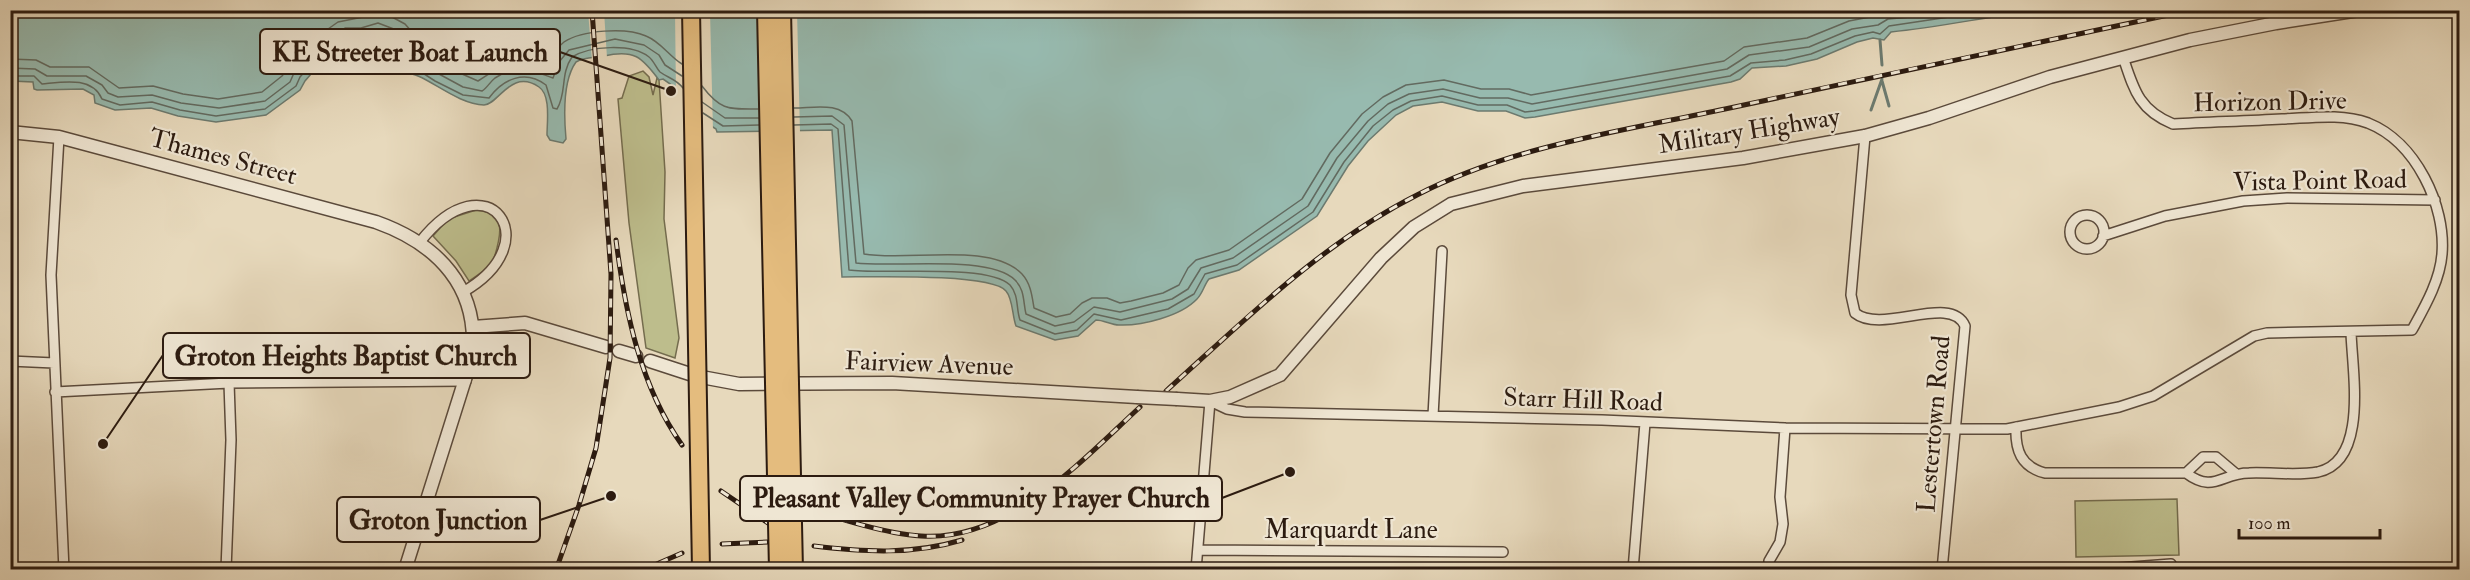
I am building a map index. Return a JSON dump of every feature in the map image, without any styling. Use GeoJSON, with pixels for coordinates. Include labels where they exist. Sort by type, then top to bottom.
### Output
{"type":"FeatureCollection","features":[{"type":"Feature","properties":{"kind":"highway"},"geometry":{"type":"LineString","coordinates":[[691,10],[701,570]]}},
{"type":"Feature","properties":{"kind":"highway"},"geometry":{"type":"LineString","coordinates":[[766,10],[778,570]]}},
{"type":"Feature","properties":{"kind":"highway"},"geometry":{"type":"LineString","coordinates":[[782,10],[794,570]]}},
{"type":"Feature","properties":{"kind":"highway"},"geometry":{"type":"LineString","coordinates":[[692,570],[700,478]]}},
{"type":"Feature","properties":{"kind":"street","name":"Military Highway"},"geometry":{"type":"LineString","coordinates":[[1210,401],[1251,390],[1280,375],[1381,258],[1414,226],[1451,204],[1523,186],[1743,158],[1865,136],[1929,118],[2050,77],[2123,57],[2265,25],[2360,10]]}},
{"type":"Feature","properties":{"kind":"street","name":"Horizon Drive"},"geometry":{"type":"LineString","coordinates":[[2123,57],[2134,90],[2143,104],[2157,117],[2173,124],[2338,117],[2368,123],[2400,145],[2412,159],[2435,200],[2441,226],[2442,256],[2434,285],[2412,330],[2351,332]]}},
{"type":"Feature","properties":{"kind":"street","name":"Thames Street"},"geometry":{"type":"LineString","coordinates":[[10,132],[59,137],[376,222],[404,232],[420,242],[449,269],[463,292],[473,327],[472,357],[405,570]]}},
{"type":"Feature","properties":{"kind":"street","name":"Lestertown Road"},"geometry":{"type":"LineString","coordinates":[[1865,136],[1852,305],[1855,313],[1870,321],[1949,312],[1962,320],[1966,335],[1942,570]]}},
{"type":"Feature","properties":{"kind":"street"},"geometry":{"type":"LineString","coordinates":[[59,137],[51,258],[64,570]]}},
{"type":"Feature","properties":{"kind":"street","name":"Vista Point Road"},"geometry":{"type":"LineString","coordinates":[[2103,236],[2165,216],[2244,201],[2287,198],[2435,200]]}},
{"type":"Feature","properties":{"kind":"street"},"geometry":{"type":"LineString","coordinates":[[420,242],[442,217],[458,209],[482,205],[495,208],[500,213],[506,228],[506,238],[500,259],[485,279],[463,292]]}},
{"type":"Feature","properties":{"kind":"street"},"geometry":{"type":"LineString","coordinates":[[1433,416],[1442,251]]}},
{"type":"Feature","properties":{"kind":"street"},"geometry":{"type":"LineString","coordinates":[[473,327],[525,323],[606,347]]}},
{"type":"Feature","properties":{"kind":"street"},"geometry":{"type":"LineString","coordinates":[[2016,427],[2018,452],[2027,465],[2035,471],[2045,473],[2186,473],[2196,481],[2209,484],[2235,473],[2318,472],[2333,466],[2344,455],[2352,437],[2351,332]]}},
{"type":"Feature","properties":{"kind":"street","name":"Starr Hill Road"},"geometry":{"type":"LineString","coordinates":[[1210,401],[1227,409],[1245,412],[1785,428],[2016,427],[2119,407],[2153,396],[2254,336],[2267,333],[2351,332]]}},
{"type":"Feature","properties":{"kind":"street"},"geometry":{"type":"LineString","coordinates":[[619,351],[636,357]]}},
{"type":"Feature","properties":{"kind":"street"},"geometry":{"type":"LineString","coordinates":[[10,361],[54,363]]}},
{"type":"Feature","properties":{"kind":"street","name":"Fairview Avenue"},"geometry":{"type":"LineString","coordinates":[[650,361],[696,376],[740,384],[912,384],[1210,401]]}},
{"type":"Feature","properties":{"kind":"street"},"geometry":{"type":"LineString","coordinates":[[55,392],[229,383],[466,381]]}},
{"type":"Feature","properties":{"kind":"street"},"geometry":{"type":"LineString","coordinates":[[226,570],[231,440],[229,383]]}},
{"type":"Feature","properties":{"kind":"street"},"geometry":{"type":"LineString","coordinates":[[1196,570],[1210,401]]}},
{"type":"Feature","properties":{"kind":"street"},"geometry":{"type":"LineString","coordinates":[[1633,570],[1645,423]]}},
{"type":"Feature","properties":{"kind":"street"},"geometry":{"type":"LineString","coordinates":[[1769,561],[1780,542],[1783,524],[1780,497],[1785,428]]}},
{"type":"Feature","properties":{"kind":"street"},"geometry":{"type":"LineString","coordinates":[[2186,473],[2203,457],[2216,457],[2235,473]]}},
{"type":"Feature","properties":{"kind":"street","name":"Marquardt Lane"},"geometry":{"type":"LineString","coordinates":[[1198,550],[1503,552]]}},
{"type":"Feature","properties":{"kind":"street"},"geometry":{"type":"LineString","coordinates":[[2092,570],[2171,564]]}},
{"type":"Feature","properties":{"kind":"green space"},"geometry":{"type":"Polygon","coordinates":[[[643,71],[649,77],[653,95],[657,78],[659,80],[665,172],[664,219],[679,338],[675,358],[646,348],[629,223],[618,99],[622,98],[629,76],[643,71]]]}},
{"type":"Feature","properties":{"kind":"green space"},"geometry":{"type":"Polygon","coordinates":[[[476,210],[494,216],[500,230],[492,265],[469,281],[456,261],[433,236],[448,219],[476,210]]]}},
{"type":"Feature","properties":{"kind":"green space"},"geometry":{"type":"Polygon","coordinates":[[[2177,499],[2179,555],[2076,557],[2075,501],[2177,499]]]}},
{"type":"Feature","properties":{"kind":"water"},"geometry":{"type":"Polygon","coordinates":[[[11,10],[2034,11],[1891,32],[1884,40],[1873,38],[1857,42],[1817,59],[1786,66],[1752,68],[1740,79],[1731,82],[1535,117],[1525,118],[1506,111],[1478,111],[1442,102],[1413,106],[1396,115],[1368,141],[1348,166],[1317,216],[1239,270],[1209,279],[1199,297],[1190,305],[1161,319],[1139,324],[1116,325],[1096,320],[1078,336],[1055,340],[1016,326],[1008,294],[996,285],[978,281],[929,277],[842,277],[832,130],[717,132],[701,118],[671,84],[663,79],[659,80],[642,60],[630,54],[586,58],[576,62],[567,88],[566,139],[563,143],[550,140],[547,135],[547,102],[539,87],[529,82],[521,82],[513,84],[489,103],[484,105],[473,103],[420,77],[404,73],[402,55],[389,41],[377,36],[362,41],[350,41],[324,59],[300,90],[266,115],[216,122],[178,116],[151,108],[115,110],[95,103],[94,95],[83,89],[37,90],[34,89],[33,82],[11,81],[11,10]]]}},
{"type":"Feature","properties":{"kind":"pier"},"geometry":{"type":"Polygon","coordinates":[[[588,11],[604,11],[607,58],[592,60],[588,11]]]}},
{"type":"Feature","properties":{"kind":"pier"},"geometry":{"type":"Polygon","coordinates":[[[675,11],[710,11],[713,131],[691,115],[676,94],[675,11]]]}},
{"type":"Feature","properties":{"kind":"pier"},"geometry":{"type":"Polygon","coordinates":[[[759,11],[797,11],[800,133],[761,134],[759,11]]]}},
{"type":"Feature","properties":{"kind":"waterway"},"geometry":{"type":"LineString","coordinates":[[1880,40],[1882,65]]}},
{"type":"Feature","properties":{"kind":"waterway"},"geometry":{"type":"LineString","coordinates":[[1871,110],[1882,79]]}},
{"type":"Feature","properties":{"kind":"waterway"},"geometry":{"type":"LineString","coordinates":[[1882,81],[1889,106]]}},
{"type":"Feature","properties":{"kind":"railway"},"geometry":{"type":"LineString","coordinates":[[556,570],[596,448],[610,358],[611,274],[592,10]]}},
{"type":"Feature","properties":{"kind":"railway"},"geometry":{"type":"LineString","coordinates":[[1166,391],[1255,310],[1317,259],[1382,214],[1453,178],[1529,152],[1607,133],[2192,10]]}},
{"type":"Feature","properties":{"kind":"railway"},"geometry":{"type":"LineString","coordinates":[[616,240],[624,294],[645,373],[667,422],[682,445]]}},
{"type":"Feature","properties":{"kind":"railway"},"geometry":{"type":"LineString","coordinates":[[753,491],[881,530],[921,536],[953,534],[984,526],[1013,512],[1041,494],[1068,473],[1140,407]]}},
{"type":"Feature","properties":{"kind":"railway"},"geometry":{"type":"LineString","coordinates":[[721,491],[768,523]]}},
{"type":"Feature","properties":{"kind":"railway"},"geometry":{"type":"LineString","coordinates":[[814,546],[888,551],[925,548],[962,540]]}},
{"type":"Feature","properties":{"kind":"railway"},"geometry":{"type":"LineString","coordinates":[[722,544],[768,542]]}},
{"type":"Feature","properties":{"kind":"railway"},"geometry":{"type":"LineString","coordinates":[[643,570],[682,553]]}},
{"type":"Feature","properties":{"kind":"place","name":"KE Streeter Boat Launch"},"geometry":{"type":"Point","coordinates":[671,91]}},
{"type":"Feature","properties":{"kind":"place","name":"Groton Heights Baptist Church"},"geometry":{"type":"Point","coordinates":[103,444]}},
{"type":"Feature","properties":{"kind":"place","name":"Pleasant Valley Community Prayer Church"},"geometry":{"type":"Point","coordinates":[1290,472]}},
{"type":"Feature","properties":{"kind":"place","name":"Groton Junction"},"geometry":{"type":"Point","coordinates":[611,496]}}]}
